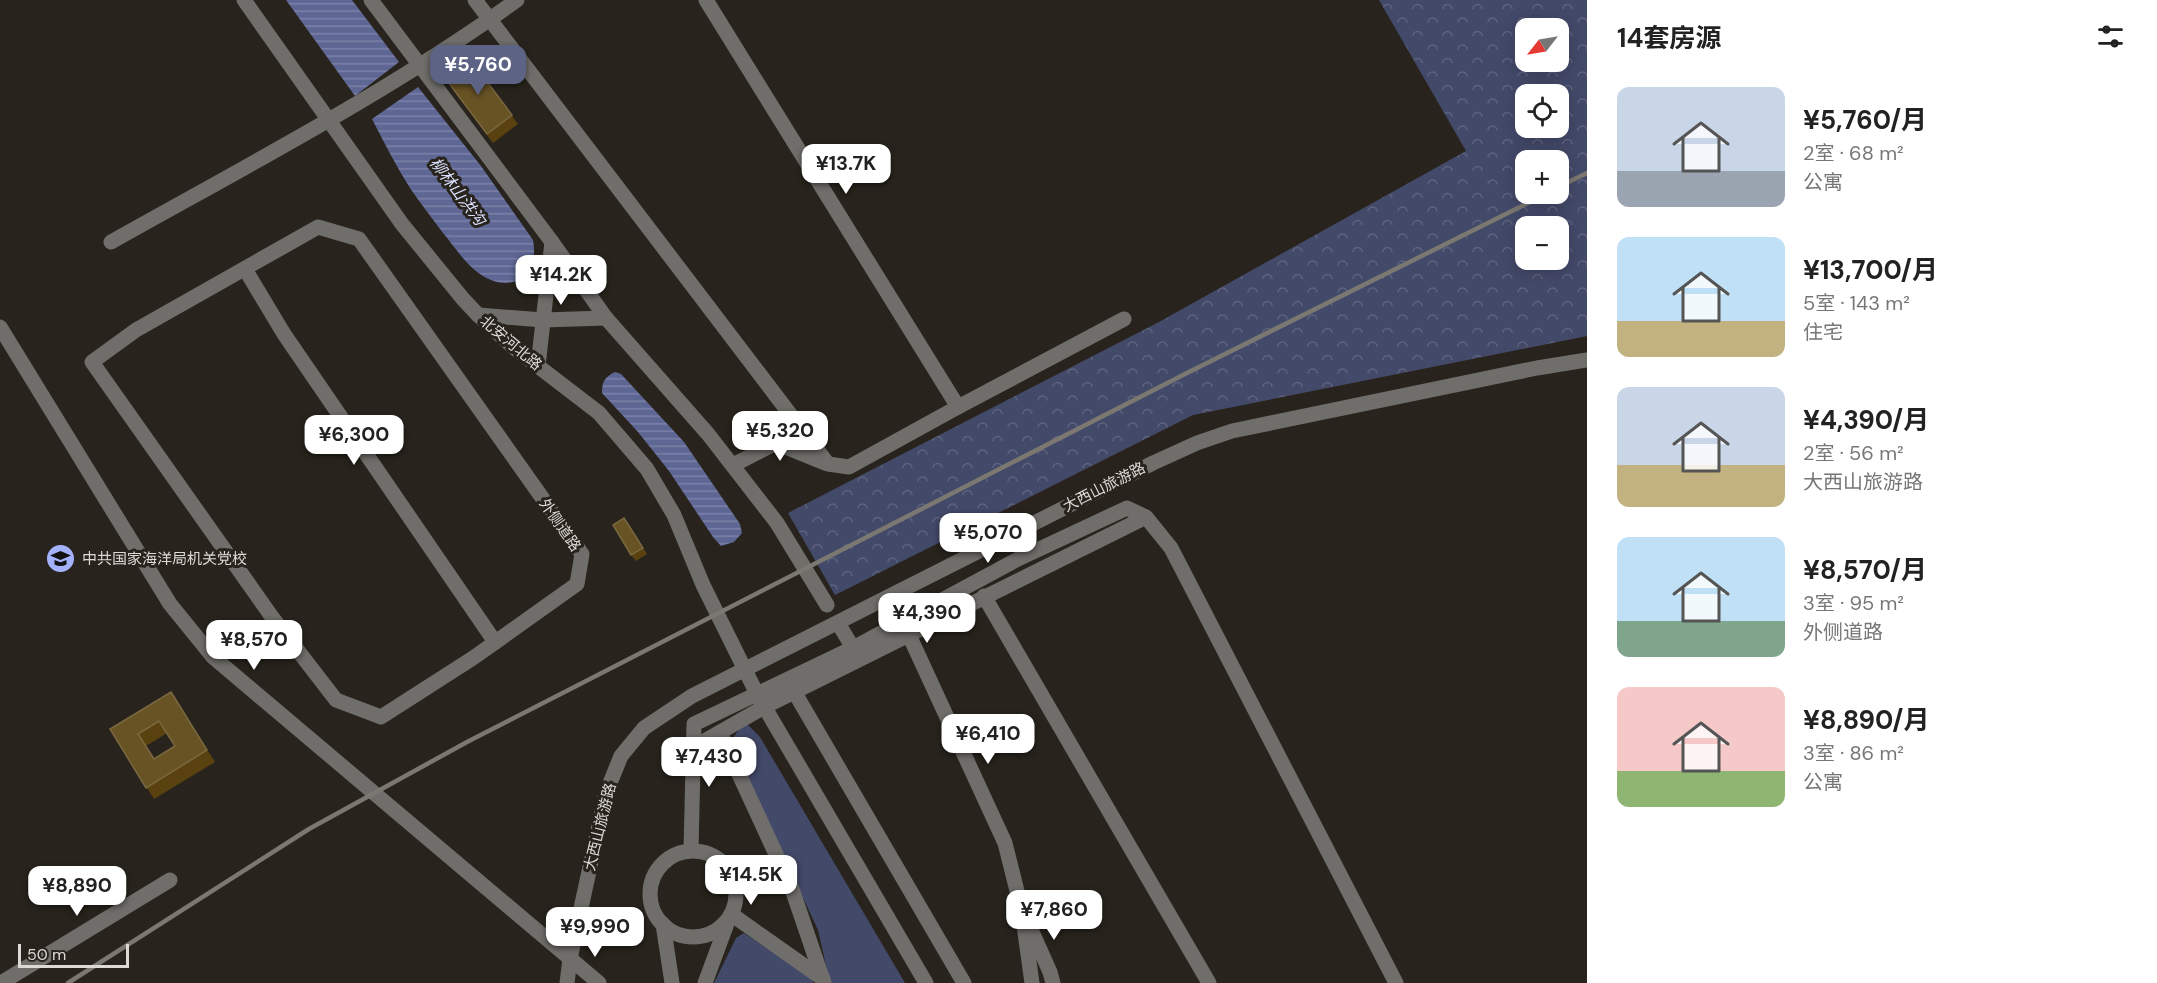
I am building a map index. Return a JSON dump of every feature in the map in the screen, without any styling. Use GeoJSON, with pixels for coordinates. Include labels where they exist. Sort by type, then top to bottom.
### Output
{"type":"FeatureCollection","features":[{"type":"Feature","properties":{"kind":"street","name":"北安河北路"},"geometry":{"type":"LineString","coordinates":[[244,0],[402,224],[478,315],[538,366],[599,413],[646,470],[674,515],[703,585],[760,700],[926,983]]}},
{"type":"Feature","properties":{"kind":"street"},"geometry":{"type":"LineString","coordinates":[[371,0],[606,318],[708,434],[777,523],[827,605]]}},
{"type":"Feature","properties":{"kind":"street"},"geometry":{"type":"LineString","coordinates":[[475,0],[828,464]]}},
{"type":"Feature","properties":{"kind":"street"},"geometry":{"type":"LineString","coordinates":[[111,242],[329,120],[420,66],[517,0]]}},
{"type":"Feature","properties":{"kind":"street"},"geometry":{"type":"LineString","coordinates":[[706,0],[958,407]]}},
{"type":"Feature","properties":{"kind":"street","name":"外侧道路"},"geometry":{"type":"LineString","coordinates":[[318,227],[359,239],[582,554],[577,584],[495,642],[381,717],[336,700],[272,617],[92,362],[136,330],[245,269],[318,227]]}},
{"type":"Feature","properties":{"kind":"street"},"geometry":{"type":"LineString","coordinates":[[538,366],[552,242]]}},
{"type":"Feature","properties":{"kind":"street"},"geometry":{"type":"LineString","coordinates":[[245,269],[284,334],[495,642]]}},
{"type":"Feature","properties":{"kind":"street"},"geometry":{"type":"LineString","coordinates":[[478,315],[543,320],[606,318]]}},
{"type":"Feature","properties":{"kind":"street"},"geometry":{"type":"LineString","coordinates":[[733,465],[776,443],[828,464],[849,467],[1124,320]]}},
{"type":"Feature","properties":{"kind":"street"},"geometry":{"type":"LineString","coordinates":[[0,327],[170,604],[213,657],[599,983]]}},
{"type":"Feature","properties":{"kind":"street","name":"大西山旅游路"},"geometry":{"type":"LineString","coordinates":[[567,983],[570,959],[606,793],[621,756],[644,728],[692,696],[1131,474],[1197,443],[1243,428],[1526,370],[1587,360]]}},
{"type":"Feature","properties":{"kind":"street"},"geometry":{"type":"LineString","coordinates":[[694,747],[720,732],[760,700],[853,648],[1018,559],[1127,508],[1146,517],[1171,548],[1394,982]]}},
{"type":"Feature","properties":{"kind":"street"},"geometry":{"type":"LineString","coordinates":[[690,850],[694,724],[760,700],[795,693],[984,596],[1146,517]]}},
{"type":"Feature","properties":{"kind":"street"},"geometry":{"type":"LineString","coordinates":[[984,596],[1209,983]]}},
{"type":"Feature","properties":{"kind":"street"},"geometry":{"type":"LineString","coordinates":[[841,628],[853,648]]}},
{"type":"Feature","properties":{"kind":"street"},"geometry":{"type":"LineString","coordinates":[[909,634],[1005,843],[1022,911],[1032,983]]}},
{"type":"Feature","properties":{"kind":"street"},"geometry":{"type":"LineString","coordinates":[[795,693],[964,983]]}},
{"type":"Feature","properties":{"kind":"street"},"geometry":{"type":"LineString","coordinates":[[720,732],[792,889],[823,981]]}},
{"type":"Feature","properties":{"kind":"street"},"geometry":{"type":"LineString","coordinates":[[705,983],[734,907],[736,894],[734,880],[728,867],[711,855],[690,850],[671,857],[656,872],[651,885],[651,899],[655,913],[663,924],[675,933],[689,937],[704,936],[717,930],[729,917]]}},
{"type":"Feature","properties":{"kind":"street"},"geometry":{"type":"LineString","coordinates":[[1,983],[170,880]]}},
{"type":"Feature","properties":{"kind":"street"},"geometry":{"type":"LineString","coordinates":[[1022,911],[1053,983]]}},
{"type":"Feature","properties":{"kind":"street"},"geometry":{"type":"LineString","coordinates":[[729,917],[823,981]]}},
{"type":"Feature","properties":{"kind":"street"},"geometry":{"type":"LineString","coordinates":[[663,924],[672,983]]}},
{"type":"Feature","properties":{"kind":"green space"},"geometry":{"type":"Polygon","coordinates":[[[1379,0],[1587,0],[1587,336],[1193,415],[835,595],[788,513],[1159,322],[1466,151],[1379,0]]]}},
{"type":"Feature","properties":{"kind":"green space"},"geometry":{"type":"Polygon","coordinates":[[[742,725],[748,725],[760,737],[905,983],[830,983],[818,930],[732,745],[733,738],[742,725]]]}},
{"type":"Feature","properties":{"kind":"green space"},"geometry":{"type":"Polygon","coordinates":[[[744,933],[808,975],[814,983],[714,983],[736,938],[744,933]]]}},
{"type":"Feature","properties":{"kind":"water"},"geometry":{"type":"Polygon","coordinates":[[[286,0],[352,0],[399,62],[355,96],[286,0]]]}},
{"type":"Feature","properties":{"kind":"water","name":"柳林山洪沟"},"geometry":{"type":"Polygon","coordinates":[[[418,87],[481,166],[533,240],[532,264],[520,279],[502,283],[491,280],[470,266],[418,199],[390,154],[372,119],[418,87]]]}},
{"type":"Feature","properties":{"kind":"water"},"geometry":{"type":"Polygon","coordinates":[[[615,372],[621,374],[684,442],[740,524],[742,533],[734,542],[721,546],[713,537],[669,471],[638,432],[602,393],[605,380],[615,372]]]}},
{"type":"Feature","properties":{"kind":"building"},"geometry":{"type":"Polygon","coordinates":[[[470,59],[512,115],[487,134],[445,78],[470,59]]]}},
{"type":"Feature","properties":{"kind":"building"},"geometry":{"type":"Polygon","coordinates":[[[624,518],[643,548],[631,555],[613,525],[624,518]]]}},
{"type":"Feature","properties":{"kind":"building"},"geometry":{"type":"Polygon","coordinates":[[[171,692],[207,750],[146,788],[110,729],[171,692]],[[159,721],[138,734],[154,759],[175,746],[159,721]]]}},
{"type":"Feature","properties":{"kind":"railway"},"geometry":{"type":"LineString","coordinates":[[1569,182],[1587,173]]}},
{"type":"Feature","properties":{"kind":"railway"},"geometry":{"type":"LineString","coordinates":[[68,983],[309,829],[467,742],[1185,374],[1526,204]]}},
{"type":"Feature","properties":{"kind":"place","name":"中共国家海洋局机关党校"},"geometry":{"type":"Point","coordinates":[61,559]}}]}
